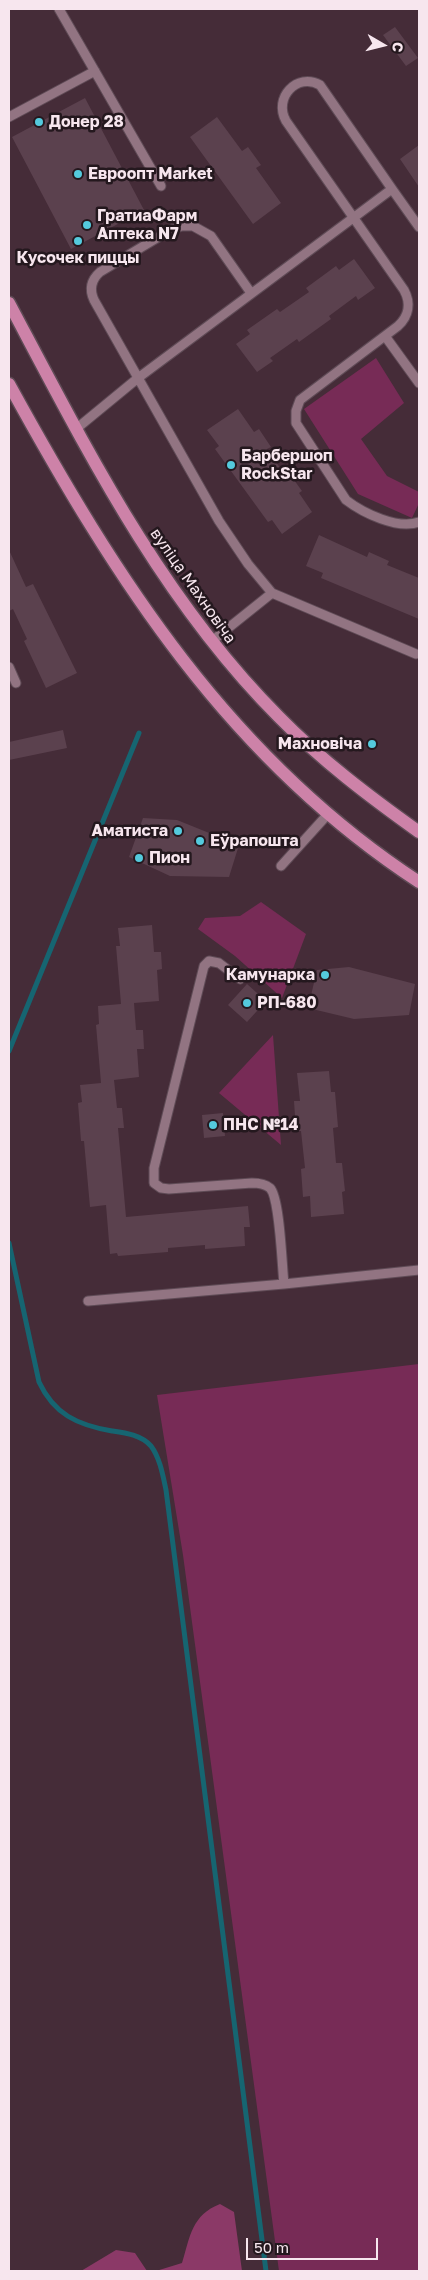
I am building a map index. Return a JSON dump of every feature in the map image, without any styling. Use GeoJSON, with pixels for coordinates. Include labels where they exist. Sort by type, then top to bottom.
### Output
{"type":"FeatureCollection","features":[{"type":"Feature","properties":{"kind":"main road","name":"вуліца Махновіча"},"geometry":{"type":"LineString","coordinates":[[9,303],[76,429],[141,542],[212,642],[257,695],[303,740],[345,776],[419,832]]}},
{"type":"Feature","properties":{"kind":"main road"},"geometry":{"type":"LineString","coordinates":[[9,384],[103,545],[165,639],[205,690],[237,727],[328,814],[419,882]]}},
{"type":"Feature","properties":{"kind":"lane"},"geometry":{"type":"LineString","coordinates":[[59,9],[161,186]]}},
{"type":"Feature","properties":{"kind":"lane"},"geometry":{"type":"LineString","coordinates":[[9,117],[95,70]]}},
{"type":"Feature","properties":{"kind":"lane"},"geometry":{"type":"LineString","coordinates":[[419,227],[320,85],[303,81],[293,86],[285,95],[283,115],[353,219],[404,290],[408,301],[405,318],[386,336],[304,395],[297,405],[295,417],[299,429],[346,500],[358,508],[396,522],[407,524],[419,522]]}},
{"type":"Feature","properties":{"kind":"lane"},"geometry":{"type":"LineString","coordinates":[[76,429],[138,378],[392,189]]}},
{"type":"Feature","properties":{"kind":"lane"},"geometry":{"type":"LineString","coordinates":[[252,293],[211,236],[193,226],[182,226],[172,229],[100,272],[93,279],[92,294],[219,521],[248,564],[272,593],[416,654]]}},
{"type":"Feature","properties":{"kind":"lane"},"geometry":{"type":"LineString","coordinates":[[386,336],[419,383]]}},
{"type":"Feature","properties":{"kind":"lane"},"geometry":{"type":"LineString","coordinates":[[212,642],[272,593]]}},
{"type":"Feature","properties":{"kind":"lane"},"geometry":{"type":"LineString","coordinates":[[9,668],[16,683]]}},
{"type":"Feature","properties":{"kind":"lane"},"geometry":{"type":"LineString","coordinates":[[281,866],[328,814]]}},
{"type":"Feature","properties":{"kind":"lane"},"geometry":{"type":"LineString","coordinates":[[240,978],[216,961],[209,961],[204,966],[153,1178],[157,1186],[165,1189],[252,1183],[262,1184],[270,1189],[277,1204],[284,1284]]}},
{"type":"Feature","properties":{"kind":"lane"},"geometry":{"type":"LineString","coordinates":[[88,1301],[419,1270]]}},
{"type":"Feature","properties":{"kind":"shaded area"},"geometry":{"type":"Polygon","coordinates":[[[376,358],[404,403],[361,439],[387,476],[419,492],[419,503],[412,518],[358,494],[304,409],[376,358]]]}},
{"type":"Feature","properties":{"kind":"shaded area"},"geometry":{"type":"Polygon","coordinates":[[[261,902],[306,934],[282,998],[235,956],[198,929],[205,918],[240,916],[261,902]]]}},
{"type":"Feature","properties":{"kind":"shaded area"},"geometry":{"type":"Polygon","coordinates":[[[273,1035],[281,1145],[219,1093],[273,1035]]]}},
{"type":"Feature","properties":{"kind":"shaded area"},"geometry":{"type":"Polygon","coordinates":[[[419,1364],[419,2271],[279,2271],[183,1555],[157,1395],[419,1364]]]}},
{"type":"Feature","properties":{"kind":"shaded area"},"geometry":{"type":"Polygon","coordinates":[[[220,2204],[234,2212],[242,2271],[156,2271],[182,2263],[190,2235],[198,2220],[203,2214],[220,2204]]]}},
{"type":"Feature","properties":{"kind":"shaded area"},"geometry":{"type":"Polygon","coordinates":[[[116,2250],[135,2253],[147,2271],[81,2271],[116,2250]]]}},
{"type":"Feature","properties":{"kind":"building"},"geometry":{"type":"Polygon","coordinates":[[[395,27],[418,58],[406,66],[383,35],[395,27]]]}},
{"type":"Feature","properties":{"kind":"building","name":"Евроопт Market"},"geometry":{"type":"Polygon","coordinates":[[[85,98],[144,210],[71,249],[12,137],[85,98]]]}},
{"type":"Feature","properties":{"kind":"building"},"geometry":{"type":"Polygon","coordinates":[[[217,117],[242,151],[248,147],[261,165],[256,168],[281,203],[253,224],[190,137],[217,117]]]}},
{"type":"Feature","properties":{"kind":"building"},"geometry":{"type":"Polygon","coordinates":[[[419,145],[419,187],[400,159],[419,145]]]}},
{"type":"Feature","properties":{"kind":"building"},"geometry":{"type":"Polygon","coordinates":[[[354,259],[375,288],[358,300],[356,296],[329,316],[331,319],[299,342],[297,339],[270,358],[273,361],[257,372],[236,344],[250,334],[247,330],[277,309],[280,312],[309,292],[306,288],[336,266],[339,270],[354,259]]]}},
{"type":"Feature","properties":{"kind":"building"},"geometry":{"type":"Polygon","coordinates":[[[238,409],[254,432],[259,429],[271,447],[267,449],[285,475],[289,473],[302,491],[299,493],[312,512],[282,534],[272,520],[268,522],[215,449],[219,446],[207,430],[238,409]]]}},
{"type":"Feature","properties":{"kind":"building"},"geometry":{"type":"Polygon","coordinates":[[[319,535],[367,557],[369,552],[389,561],[387,565],[419,578],[419,619],[321,578],[323,573],[306,566],[319,535]]]}},
{"type":"Feature","properties":{"kind":"building"},"geometry":{"type":"Polygon","coordinates":[[[9,550],[26,587],[33,584],[77,673],[46,688],[24,641],[27,639],[13,609],[9,611],[9,550]]]}},
{"type":"Feature","properties":{"kind":"building"},"geometry":{"type":"Polygon","coordinates":[[[63,730],[67,748],[9,760],[9,742],[63,730]]]}},
{"type":"Feature","properties":{"kind":"building"},"geometry":{"type":"Polygon","coordinates":[[[143,818],[177,820],[239,845],[229,877],[170,876],[129,857],[143,818]]]}},
{"type":"Feature","properties":{"kind":"building"},"geometry":{"type":"Polygon","coordinates":[[[152,925],[154,952],[161,952],[162,969],[157,970],[159,1001],[134,1003],[136,1030],[143,1030],[144,1049],[137,1049],[139,1077],[114,1080],[117,1108],[122,1108],[124,1128],[118,1128],[126,1217],[248,1206],[250,1227],[244,1227],[245,1246],[205,1249],[205,1245],[168,1248],[168,1252],[118,1256],[117,1253],[110,1254],[106,1205],[90,1207],[84,1141],[81,1141],[78,1103],[82,1102],[80,1085],[101,1083],[96,1025],[99,1024],[98,1006],[121,1004],[116,946],[120,946],[118,928],[152,925]]]}},
{"type":"Feature","properties":{"kind":"building"},"geometry":{"type":"Polygon","coordinates":[[[349,967],[415,984],[409,1015],[354,1019],[308,1008],[317,970],[349,967]]]}},
{"type":"Feature","properties":{"kind":"building","name":"РП-680"},"geometry":{"type":"Polygon","coordinates":[[[247,984],[266,1001],[247,1022],[228,1005],[247,984]]]}},
{"type":"Feature","properties":{"kind":"building"},"geometry":{"type":"Polygon","coordinates":[[[329,1071],[331,1092],[335,1092],[338,1127],[333,1128],[336,1163],[342,1163],[345,1191],[342,1192],[344,1214],[311,1217],[310,1196],[303,1197],[301,1169],[305,1168],[301,1131],[296,1131],[294,1101],[300,1101],[297,1073],[329,1071]]]}},
{"type":"Feature","properties":{"kind":"building","name":"ПНС №14"},"geometry":{"type":"Polygon","coordinates":[[[223,1113],[225,1136],[204,1138],[202,1115],[223,1113]]]}},
{"type":"Feature","properties":{"kind":"waterway"},"geometry":{"type":"LineString","coordinates":[[9,1051],[139,733]]}},
{"type":"Feature","properties":{"kind":"waterway"},"geometry":{"type":"LineString","coordinates":[[9,1243],[39,1382],[45,1393],[59,1410],[77,1421],[143,1439],[151,1446],[157,1456],[162,1473],[166,1490],[266,2271]]}},
{"type":"Feature","properties":{"kind":"place","name":"Донер 28"},"geometry":{"type":"Point","coordinates":[39,122]}},
{"type":"Feature","properties":{"kind":"place","name":"Евроопт Market"},"geometry":{"type":"Point","coordinates":[78,174]}},
{"type":"Feature","properties":{"kind":"place","name":"ГратиаФарм Аптека N7"},"geometry":{"type":"Point","coordinates":[87,225]}},
{"type":"Feature","properties":{"kind":"place","name":"Кусочек пиццы"},"geometry":{"type":"Point","coordinates":[78,241]}},
{"type":"Feature","properties":{"kind":"place","name":"Барбершоп RockStar"},"geometry":{"type":"Point","coordinates":[231,465]}},
{"type":"Feature","properties":{"kind":"place","name":"Махновіча"},"geometry":{"type":"Point","coordinates":[372,744]}},
{"type":"Feature","properties":{"kind":"place","name":"Аматиста"},"geometry":{"type":"Point","coordinates":[178,831]}},
{"type":"Feature","properties":{"kind":"place","name":"Еўрапошта"},"geometry":{"type":"Point","coordinates":[200,841]}},
{"type":"Feature","properties":{"kind":"place","name":"Пион"},"geometry":{"type":"Point","coordinates":[139,858]}},
{"type":"Feature","properties":{"kind":"place","name":"Камунарка"},"geometry":{"type":"Point","coordinates":[325,975]}},
{"type":"Feature","properties":{"kind":"place","name":"РП-680"},"geometry":{"type":"Point","coordinates":[247,1003]}},
{"type":"Feature","properties":{"kind":"place","name":"ПНС №14"},"geometry":{"type":"Point","coordinates":[213,1125]}}]}
